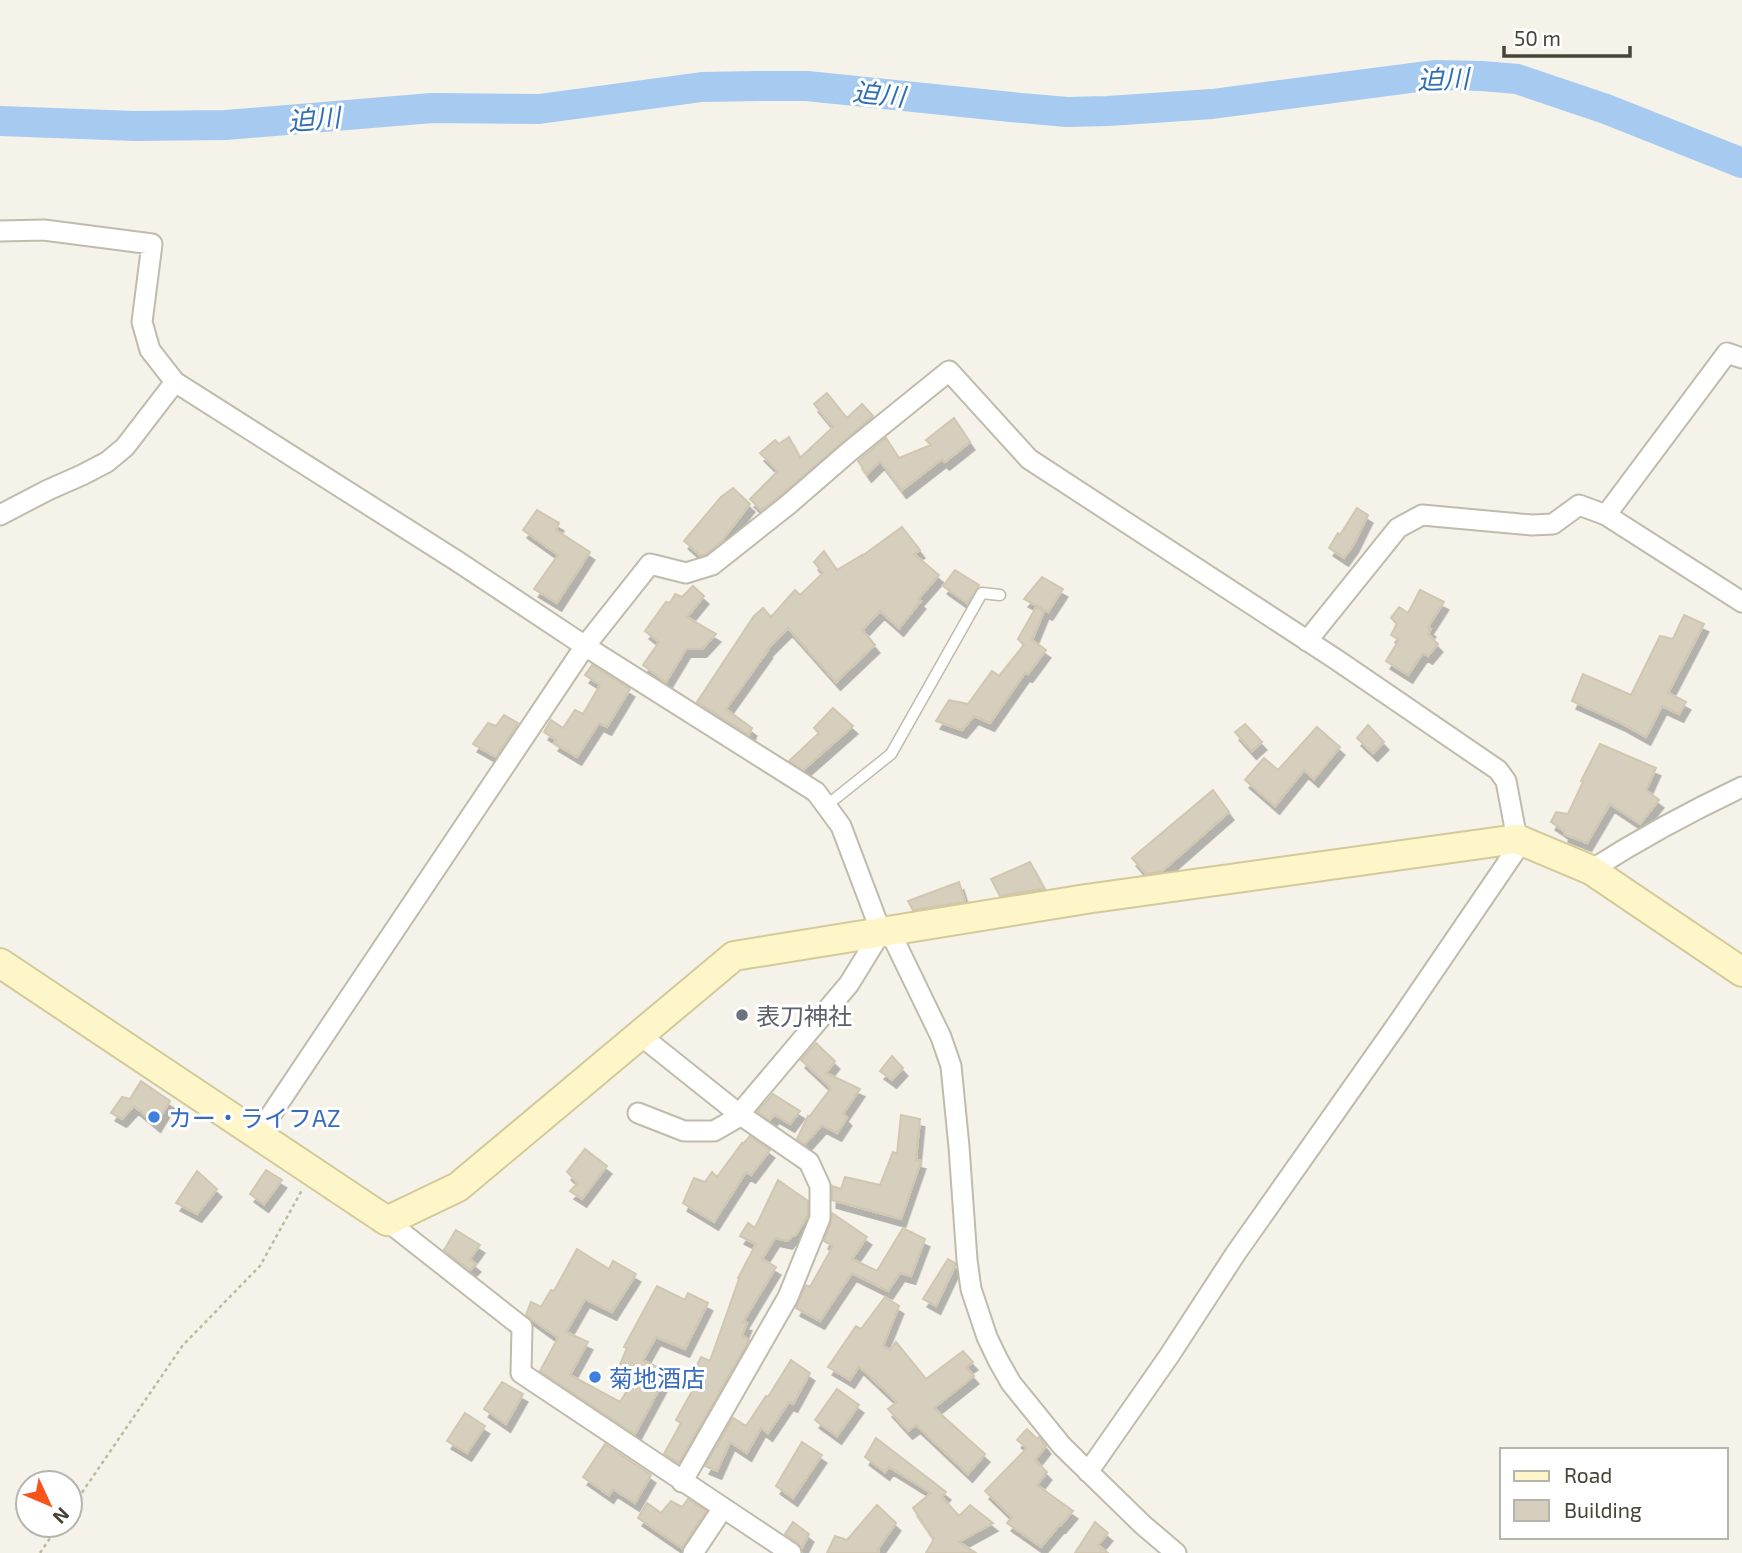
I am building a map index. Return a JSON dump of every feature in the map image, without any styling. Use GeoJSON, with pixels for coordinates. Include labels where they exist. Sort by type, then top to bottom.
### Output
{"type":"FeatureCollection","features":[{"type":"Feature","properties":{"kind":"street"},"geometry":{"type":"LineString","coordinates":[[0,231],[44,230],[152,244],[142,322],[150,350],[175,382],[816,792],[841,826],[881,932],[894,940],[941,1037],[951,1066],[967,1260],[971,1289],[987,1337],[1012,1383],[1062,1446],[1143,1525],[1176,1553]]}},
{"type":"Feature","properties":{"kind":"street"},"geometry":{"type":"LineString","coordinates":[[1606,515],[1727,353],[1742,358]]}},
{"type":"Feature","properties":{"kind":"street"},"geometry":{"type":"LineString","coordinates":[[258,1134],[584,646],[650,565],[686,573],[712,565],[949,370],[1029,460],[1337,660],[1498,769],[1506,781],[1517,839],[1516,850],[1087,1472]]}},
{"type":"Feature","properties":{"kind":"street"},"geometry":{"type":"LineString","coordinates":[[0,515],[107,461],[125,447],[175,382]]}},
{"type":"Feature","properties":{"kind":"street"},"geometry":{"type":"LineString","coordinates":[[1307,641],[1398,528],[1422,515],[1532,525],[1553,524],[1579,505],[1606,515],[1742,603]]}},
{"type":"Feature","properties":{"kind":"street"},"geometry":{"type":"LineString","coordinates":[[1591,870],[1696,808],[1742,787]]}},
{"type":"Feature","properties":{"kind":"street"},"geometry":{"type":"LineString","coordinates":[[387,1220],[458,1187],[734,956],[1086,898],[1517,839],[1591,870],[1742,972]]}},
{"type":"Feature","properties":{"kind":"street"},"geometry":{"type":"LineString","coordinates":[[638,1113],[684,1131],[714,1132],[735,1119],[849,984],[881,932]]}},
{"type":"Feature","properties":{"kind":"street"},"geometry":{"type":"LineString","coordinates":[[0,963],[387,1220],[522,1327],[521,1373],[791,1553]]}},
{"type":"Feature","properties":{"kind":"street"},"geometry":{"type":"LineString","coordinates":[[640,1035],[739,1114],[809,1162],[820,1186],[820,1217],[788,1297],[682,1482]]}},
{"type":"Feature","properties":{"kind":"street"},"geometry":{"type":"LineString","coordinates":[[693,1553],[723,1508]]}},
{"type":"Feature","properties":{"kind":"lane"},"geometry":{"type":"LineString","coordinates":[[826,806],[891,754],[982,593],[1000,595]]}},
{"type":"Feature","properties":{"kind":"path"},"geometry":{"type":"LineString","coordinates":[[84,1490],[183,1345],[260,1266],[312,1171]]}},
{"type":"Feature","properties":{"kind":"building"},"geometry":{"type":"Polygon","coordinates":[[[827,393],[847,418],[862,404],[873,416],[761,510],[750,499],[778,471],[760,453],[775,440],[779,444],[789,437],[800,458],[833,427],[814,404],[827,393]]]}},
{"type":"Feature","properties":{"kind":"building"},"geometry":{"type":"Polygon","coordinates":[[[954,418],[970,442],[945,462],[942,459],[902,490],[880,461],[867,474],[858,461],[886,438],[899,458],[931,445],[926,440],[954,418]]]}},
{"type":"Feature","properties":{"kind":"building"},"geometry":{"type":"Polygon","coordinates":[[[733,488],[750,504],[720,543],[701,556],[684,541],[721,497],[733,488]]]}},
{"type":"Feature","properties":{"kind":"building"},"geometry":{"type":"Polygon","coordinates":[[[1357,508],[1368,515],[1344,558],[1329,548],[1357,508]]]}},
{"type":"Feature","properties":{"kind":"building"},"geometry":{"type":"Polygon","coordinates":[[[537,510],[559,523],[556,530],[590,552],[557,603],[534,589],[558,555],[523,530],[537,510]]]}},
{"type":"Feature","properties":{"kind":"building"},"geometry":{"type":"Polygon","coordinates":[[[902,527],[920,550],[914,554],[939,575],[918,599],[921,601],[899,628],[880,611],[862,630],[875,645],[836,682],[788,628],[767,649],[726,709],[752,728],[749,735],[697,702],[754,616],[763,608],[771,617],[795,590],[800,595],[823,573],[814,562],[824,551],[837,570],[862,556],[902,527]]]}},
{"type":"Feature","properties":{"kind":"building"},"geometry":{"type":"Polygon","coordinates":[[[955,570],[979,585],[967,603],[943,586],[955,570]]]}},
{"type":"Feature","properties":{"kind":"building"},"geometry":{"type":"Polygon","coordinates":[[[1042,577],[1063,589],[1048,612],[1024,599],[1042,577]]]}},
{"type":"Feature","properties":{"kind":"building"},"geometry":{"type":"Polygon","coordinates":[[[693,586],[704,596],[687,617],[716,634],[702,649],[686,649],[666,682],[643,665],[659,642],[645,631],[666,602],[670,603],[675,594],[682,597],[693,586]]]}},
{"type":"Feature","properties":{"kind":"building"},"geometry":{"type":"Polygon","coordinates":[[[1420,590],[1444,602],[1428,627],[1431,629],[1428,634],[1438,644],[1428,656],[1423,653],[1408,675],[1386,661],[1399,640],[1391,635],[1397,624],[1391,618],[1399,607],[1408,613],[1420,590]]]}},
{"type":"Feature","properties":{"kind":"building"},"geometry":{"type":"Polygon","coordinates":[[[1036,607],[1044,611],[1032,640],[1046,650],[1028,674],[1025,673],[990,723],[974,716],[962,730],[936,721],[949,700],[968,704],[992,671],[999,676],[1024,645],[1018,639],[1036,607]]]}},
{"type":"Feature","properties":{"kind":"building"},"geometry":{"type":"Polygon","coordinates":[[[1684,615],[1704,624],[1668,693],[1686,702],[1679,714],[1662,706],[1646,737],[1572,701],[1583,674],[1631,695],[1660,636],[1673,639],[1684,615]]]}},
{"type":"Feature","properties":{"kind":"building"},"geometry":{"type":"Polygon","coordinates":[[[592,665],[630,689],[607,727],[599,723],[577,757],[554,743],[556,740],[544,732],[551,720],[563,728],[575,710],[583,714],[600,685],[585,675],[592,665]]]}},
{"type":"Feature","properties":{"kind":"building"},"geometry":{"type":"Polygon","coordinates":[[[833,708],[853,726],[803,770],[789,761],[819,733],[814,728],[833,708]]]}},
{"type":"Feature","properties":{"kind":"building"},"geometry":{"type":"Polygon","coordinates":[[[504,715],[518,723],[496,757],[473,744],[488,723],[496,726],[504,715]]]}},
{"type":"Feature","properties":{"kind":"building"},"geometry":{"type":"Polygon","coordinates":[[[1245,724],[1262,742],[1252,751],[1235,732],[1245,724]]]}},
{"type":"Feature","properties":{"kind":"building"},"geometry":{"type":"Polygon","coordinates":[[[1368,725],[1384,742],[1373,753],[1357,738],[1368,725]]]}},
{"type":"Feature","properties":{"kind":"building"},"geometry":{"type":"Polygon","coordinates":[[[1317,727],[1340,747],[1314,779],[1304,770],[1275,806],[1245,780],[1264,758],[1278,770],[1317,727]]]}},
{"type":"Feature","properties":{"kind":"building"},"geometry":{"type":"Polygon","coordinates":[[[1600,744],[1656,768],[1646,790],[1659,800],[1640,824],[1610,804],[1587,843],[1564,834],[1564,831],[1551,822],[1556,812],[1568,814],[1600,744]]]}},
{"type":"Feature","properties":{"kind":"building"},"geometry":{"type":"Polygon","coordinates":[[[1213,790],[1229,812],[1161,872],[1146,874],[1132,858],[1213,790]]]}},
{"type":"Feature","properties":{"kind":"building"},"geometry":{"type":"Polygon","coordinates":[[[1030,862],[1044,888],[1000,896],[991,879],[1030,862]]]}},
{"type":"Feature","properties":{"kind":"building"},"geometry":{"type":"Polygon","coordinates":[[[959,882],[965,902],[913,910],[908,901],[959,882]]]}},
{"type":"Feature","properties":{"kind":"building"},"geometry":{"type":"Polygon","coordinates":[[[816,1043],[835,1061],[826,1073],[860,1089],[843,1114],[847,1118],[837,1133],[822,1125],[805,1144],[797,1139],[808,1116],[831,1088],[801,1060],[816,1043]]]}},
{"type":"Feature","properties":{"kind":"building"},"geometry":{"type":"Polygon","coordinates":[[[892,1056],[903,1068],[892,1080],[880,1071],[892,1056]]]}},
{"type":"Feature","properties":{"kind":"building"},"geometry":{"type":"Polygon","coordinates":[[[141,1081],[170,1101],[156,1124],[134,1106],[122,1119],[111,1113],[122,1097],[130,1099],[141,1081]]]}},
{"type":"Feature","properties":{"kind":"building"},"geometry":{"type":"Polygon","coordinates":[[[773,1094],[800,1111],[790,1124],[775,1115],[769,1120],[757,1112],[773,1094]]]}},
{"type":"Feature","properties":{"kind":"building"},"geometry":{"type":"Polygon","coordinates":[[[901,1115],[920,1119],[916,1160],[921,1161],[901,1219],[832,1200],[832,1186],[841,1189],[845,1177],[880,1185],[893,1152],[897,1154],[901,1115]]]}},
{"type":"Feature","properties":{"kind":"building"},"geometry":{"type":"Polygon","coordinates":[[[750,1136],[770,1150],[751,1175],[746,1172],[714,1222],[683,1203],[694,1178],[705,1182],[712,1172],[717,1177],[750,1136]]]}},
{"type":"Feature","properties":{"kind":"building"},"geometry":{"type":"Polygon","coordinates":[[[585,1149],[607,1166],[582,1199],[570,1191],[578,1183],[567,1172],[585,1149]]]}},
{"type":"Feature","properties":{"kind":"building"},"geometry":{"type":"Polygon","coordinates":[[[266,1170],[282,1180],[264,1204],[250,1194],[266,1170]]]}},
{"type":"Feature","properties":{"kind":"building"},"geometry":{"type":"Polygon","coordinates":[[[197,1171],[217,1189],[197,1214],[176,1203],[197,1171]]]}},
{"type":"Feature","properties":{"kind":"building"},"geometry":{"type":"Polygon","coordinates":[[[778,1180],[808,1201],[808,1215],[795,1236],[788,1241],[775,1238],[762,1259],[776,1267],[743,1322],[747,1323],[742,1335],[749,1340],[679,1463],[664,1454],[681,1423],[676,1420],[695,1386],[688,1383],[701,1357],[710,1361],[738,1278],[756,1244],[740,1236],[748,1223],[755,1228],[778,1180]]]}},
{"type":"Feature","properties":{"kind":"building"},"geometry":{"type":"Polygon","coordinates":[[[832,1213],[867,1237],[852,1259],[877,1271],[903,1228],[925,1239],[911,1276],[900,1273],[888,1291],[852,1273],[820,1321],[796,1308],[806,1285],[810,1287],[833,1246],[824,1241],[832,1213]]]}},
{"type":"Feature","properties":{"kind":"building"},"geometry":{"type":"Polygon","coordinates":[[[456,1230],[480,1245],[470,1259],[476,1264],[470,1270],[444,1250],[456,1230]]]}},
{"type":"Feature","properties":{"kind":"building"},"geometry":{"type":"Polygon","coordinates":[[[577,1249],[609,1269],[613,1261],[636,1274],[612,1312],[585,1299],[566,1332],[588,1342],[570,1375],[620,1402],[634,1379],[619,1367],[627,1348],[624,1347],[657,1286],[685,1300],[688,1293],[708,1303],[685,1349],[656,1337],[643,1360],[668,1373],[635,1434],[540,1371],[558,1338],[526,1315],[531,1302],[541,1307],[551,1290],[554,1291],[577,1249]]]}},
{"type":"Feature","properties":{"kind":"building"},"geometry":{"type":"Polygon","coordinates":[[[948,1259],[955,1263],[955,1266],[936,1306],[923,1299],[948,1259]]]}},
{"type":"Feature","properties":{"kind":"building"},"geometry":{"type":"Polygon","coordinates":[[[885,1297],[899,1306],[883,1346],[890,1350],[896,1342],[926,1379],[963,1351],[973,1362],[966,1367],[974,1376],[934,1408],[985,1454],[968,1474],[916,1425],[908,1431],[888,1409],[897,1402],[859,1366],[850,1380],[828,1367],[856,1326],[861,1329],[885,1297]]]}},
{"type":"Feature","properties":{"kind":"building"},"geometry":{"type":"Polygon","coordinates":[[[791,1360],[810,1373],[793,1404],[789,1402],[768,1433],[761,1428],[747,1453],[730,1442],[717,1471],[705,1466],[733,1418],[746,1426],[791,1360]]]}},
{"type":"Feature","properties":{"kind":"building"},"geometry":{"type":"Polygon","coordinates":[[[502,1382],[523,1394],[506,1424],[484,1409],[502,1382]]]}},
{"type":"Feature","properties":{"kind":"building"},"geometry":{"type":"Polygon","coordinates":[[[837,1389],[859,1405],[837,1436],[815,1420],[837,1389]]]}},
{"type":"Feature","properties":{"kind":"building"},"geometry":{"type":"Polygon","coordinates":[[[465,1413],[485,1426],[467,1453],[447,1441],[465,1413]]]}},
{"type":"Feature","properties":{"kind":"building"},"geometry":{"type":"Polygon","coordinates":[[[1027,1429],[1046,1446],[1035,1460],[1047,1472],[1037,1485],[1073,1511],[1041,1547],[1007,1523],[1012,1517],[985,1491],[1027,1448],[1017,1440],[1027,1429]]]}},
{"type":"Feature","properties":{"kind":"building"},"geometry":{"type":"Polygon","coordinates":[[[876,1438],[946,1492],[942,1497],[959,1516],[970,1505],[993,1523],[959,1542],[976,1553],[926,1553],[934,1539],[913,1508],[931,1493],[889,1467],[885,1472],[865,1457],[876,1438]]]}},
{"type":"Feature","properties":{"kind":"building"},"geometry":{"type":"Polygon","coordinates":[[[802,1442],[822,1455],[793,1498],[776,1486],[802,1442]]]}},
{"type":"Feature","properties":{"kind":"building"},"geometry":{"type":"Polygon","coordinates":[[[605,1444],[651,1475],[635,1503],[613,1489],[609,1495],[583,1477],[605,1444]]]}},
{"type":"Feature","properties":{"kind":"building"},"geometry":{"type":"Polygon","coordinates":[[[688,1499],[706,1511],[682,1548],[638,1518],[647,1503],[661,1513],[671,1501],[682,1507],[688,1499]]]}},
{"type":"Feature","properties":{"kind":"building"},"geometry":{"type":"Polygon","coordinates":[[[877,1505],[896,1523],[878,1549],[879,1553],[827,1553],[835,1536],[847,1540],[877,1505]]]}},
{"type":"Feature","properties":{"kind":"building"},"geometry":{"type":"Polygon","coordinates":[[[793,1522],[809,1534],[802,1548],[785,1534],[793,1522]]]}},
{"type":"Feature","properties":{"kind":"building"},"geometry":{"type":"Polygon","coordinates":[[[1095,1522],[1108,1533],[1098,1545],[1108,1553],[1075,1553],[1095,1522]]]}},
{"type":"Feature","properties":{"kind":"waterway","name":"迫川"},"geometry":{"type":"LineString","coordinates":[[0,121],[135,126],[226,125],[432,108],[539,109],[702,87],[757,86],[807,86],[1067,112],[1108,111],[1212,104],[1434,75],[1482,76],[1517,79],[1606,109],[1742,163]]}},
{"type":"Feature","properties":{"kind":"place","name":"表刀神社"},"geometry":{"type":"Point","coordinates":[742,1015]}},
{"type":"Feature","properties":{"kind":"place","name":"カー・ライフAZ"},"geometry":{"type":"Point","coordinates":[154,1117]}},
{"type":"Feature","properties":{"kind":"place","name":"菊地酒店"},"geometry":{"type":"Point","coordinates":[595,1377]}}]}
